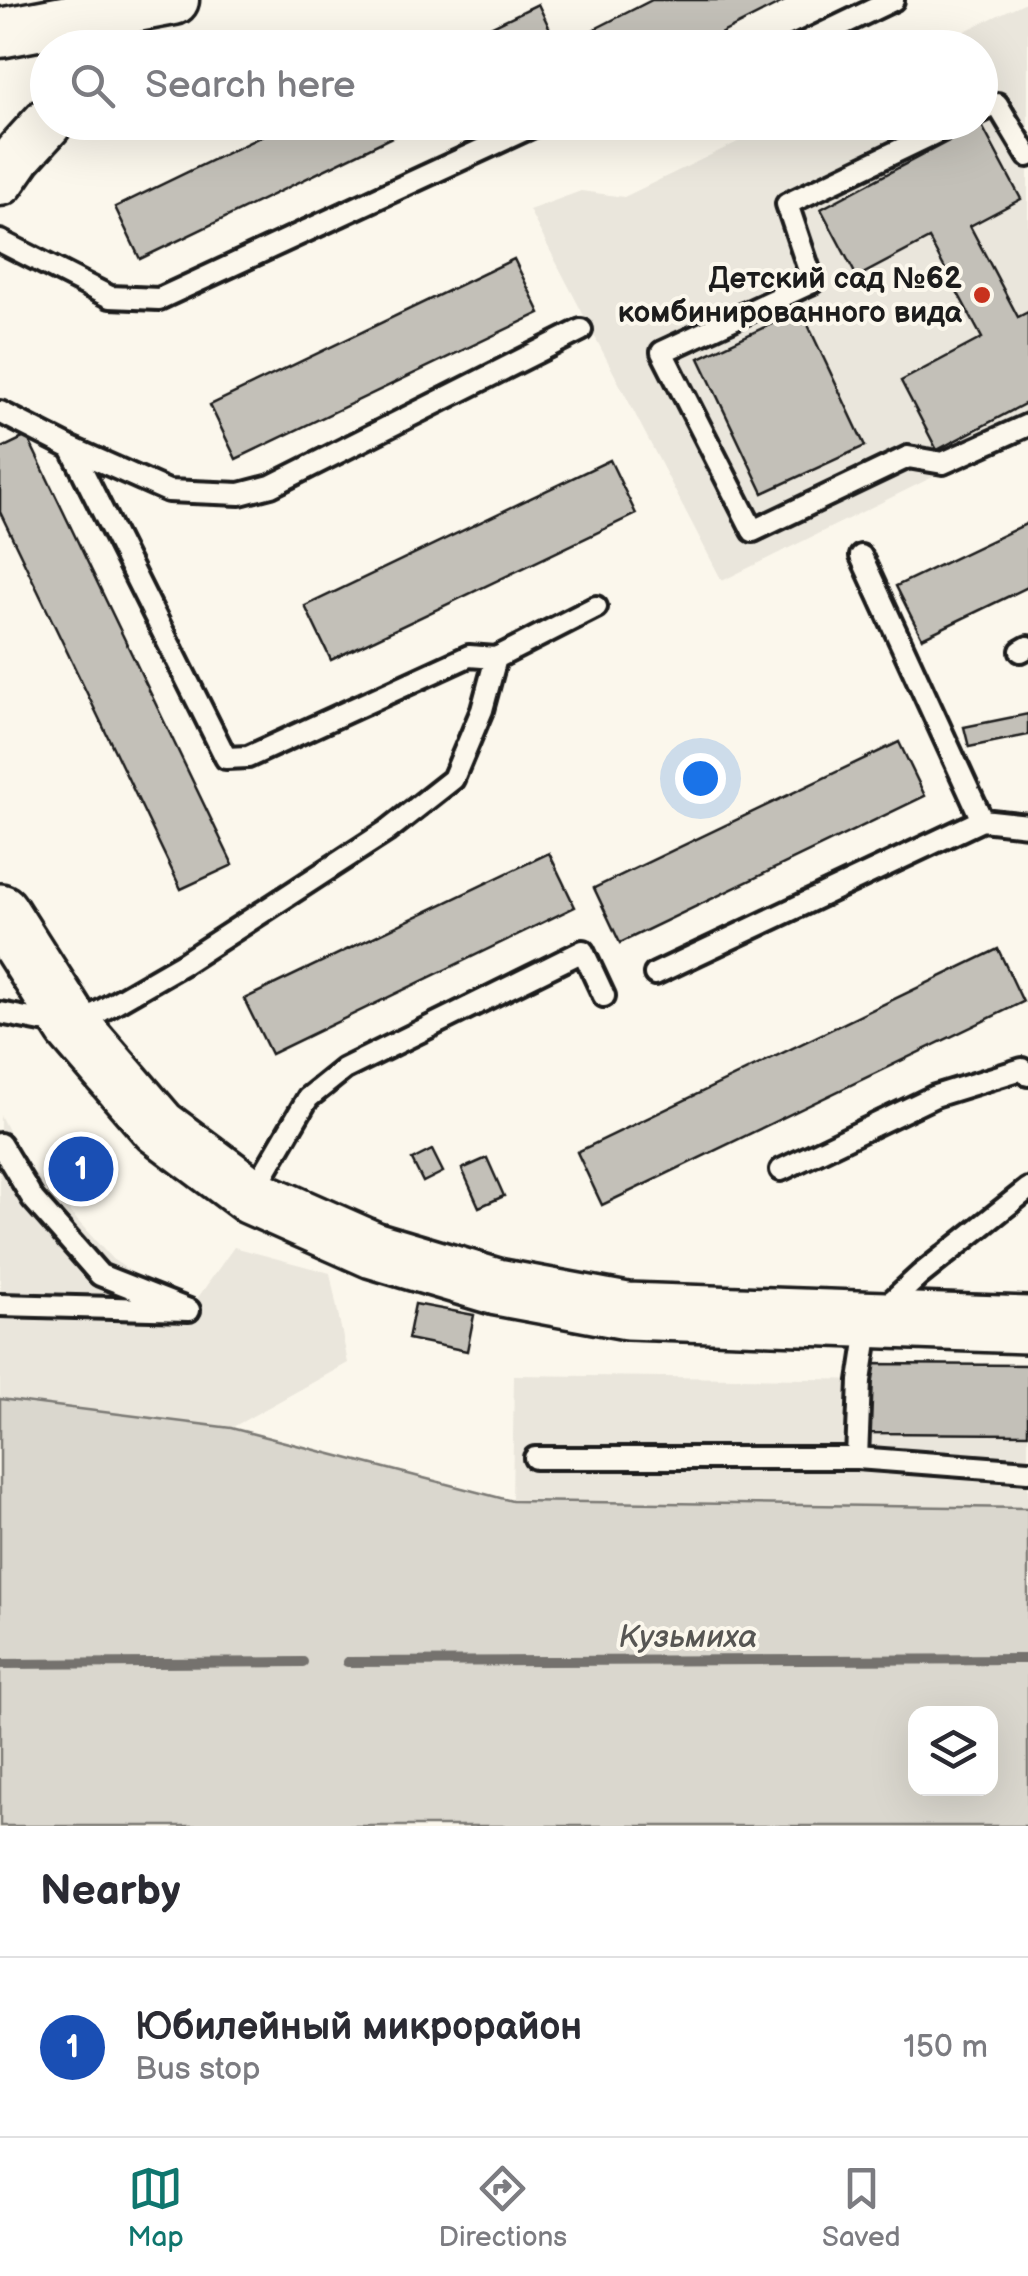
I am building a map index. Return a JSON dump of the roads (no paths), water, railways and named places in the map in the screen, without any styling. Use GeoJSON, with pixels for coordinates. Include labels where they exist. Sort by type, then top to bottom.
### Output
{"type":"FeatureCollection","features":[{"type":"Feature","properties":{"kind":"main road"},"geometry":{"type":"LineString","coordinates":[[0,912],[73,1026],[160,1127],[251,1196],[373,1250],[497,1287],[627,1311],[1028,1325]]}},
{"type":"Feature","properties":{"kind":"street"},"geometry":{"type":"LineString","coordinates":[[0,33],[174,0]]}},
{"type":"Feature","properties":{"kind":"street"},"geometry":{"type":"LineString","coordinates":[[146,30],[183,0]]}},
{"type":"Feature","properties":{"kind":"street"},"geometry":{"type":"LineString","coordinates":[[0,181],[32,140]]}},
{"type":"Feature","properties":{"kind":"lane"},"geometry":{"type":"LineString","coordinates":[[830,30],[892,0]]}},
{"type":"Feature","properties":{"kind":"lane"},"geometry":{"type":"LineString","coordinates":[[998,106],[1028,156]]}},
{"type":"Feature","properties":{"kind":"lane"},"geometry":{"type":"LineString","coordinates":[[0,241],[110,297],[159,299],[503,140]]}},
{"type":"Feature","properties":{"kind":"lane"},"geometry":{"type":"LineString","coordinates":[[920,140],[786,204],[813,282],[662,352],[753,530],[908,457],[943,462],[1028,425]]}},
{"type":"Feature","properties":{"kind":"lane"},"geometry":{"type":"LineString","coordinates":[[0,412],[168,491],[240,494],[272,486],[581,330]]}},
{"type":"Feature","properties":{"kind":"lane"},"geometry":{"type":"LineString","coordinates":[[70,448],[226,758],[248,757],[469,656],[496,658],[596,607]]}},
{"type":"Feature","properties":{"kind":"lane"},"geometry":{"type":"LineString","coordinates":[[861,556],[982,820]]}},
{"type":"Feature","properties":{"kind":"lane"},"geometry":{"type":"LineString","coordinates":[[0,1014],[73,1026],[184,964],[387,831],[453,779],[482,710],[496,658]]}},
{"type":"Feature","properties":{"kind":"lane"},"geometry":{"type":"LineString","coordinates":[[656,974],[982,820],[1028,826]]}},
{"type":"Feature","properties":{"kind":"lane"},"geometry":{"type":"LineString","coordinates":[[251,1196],[308,1098],[344,1069],[583,951],[604,996]]}},
{"type":"Feature","properties":{"kind":"lane"},"geometry":{"type":"LineString","coordinates":[[781,1170],[936,1096],[1022,1069],[1028,1075]]}},
{"type":"Feature","properties":{"kind":"lane"},"geometry":{"type":"LineString","coordinates":[[0,1144],[10,1179],[33,1199],[100,1275],[189,1310],[0,1306]]}},
{"type":"Feature","properties":{"kind":"lane"},"geometry":{"type":"LineString","coordinates":[[857,1458],[860,1381],[869,1322],[920,1275],[1028,1189]]}},
{"type":"Feature","properties":{"kind":"lane"},"geometry":{"type":"LineString","coordinates":[[535,1458],[857,1458],[1028,1472]]}},
{"type":"Feature","properties":{"kind":"waterway","name":"Кузьмиха"},"geometry":{"type":"LineString","coordinates":[[347,1662],[1028,1659]]}},
{"type":"Feature","properties":{"kind":"waterway","name":"Кузьмиха"},"geometry":{"type":"LineString","coordinates":[[0,1664],[303,1662]]}},
{"type":"Feature","properties":{"kind":"place","name":"Детский сад №62 комбинированного вида"},"geometry":{"type":"Point","coordinates":[982,295]}},
{"type":"Feature","properties":{"kind":"place","name":"Юбилейный микрорайон"},"geometry":{"type":"Point","coordinates":[81,1169]}}]}
